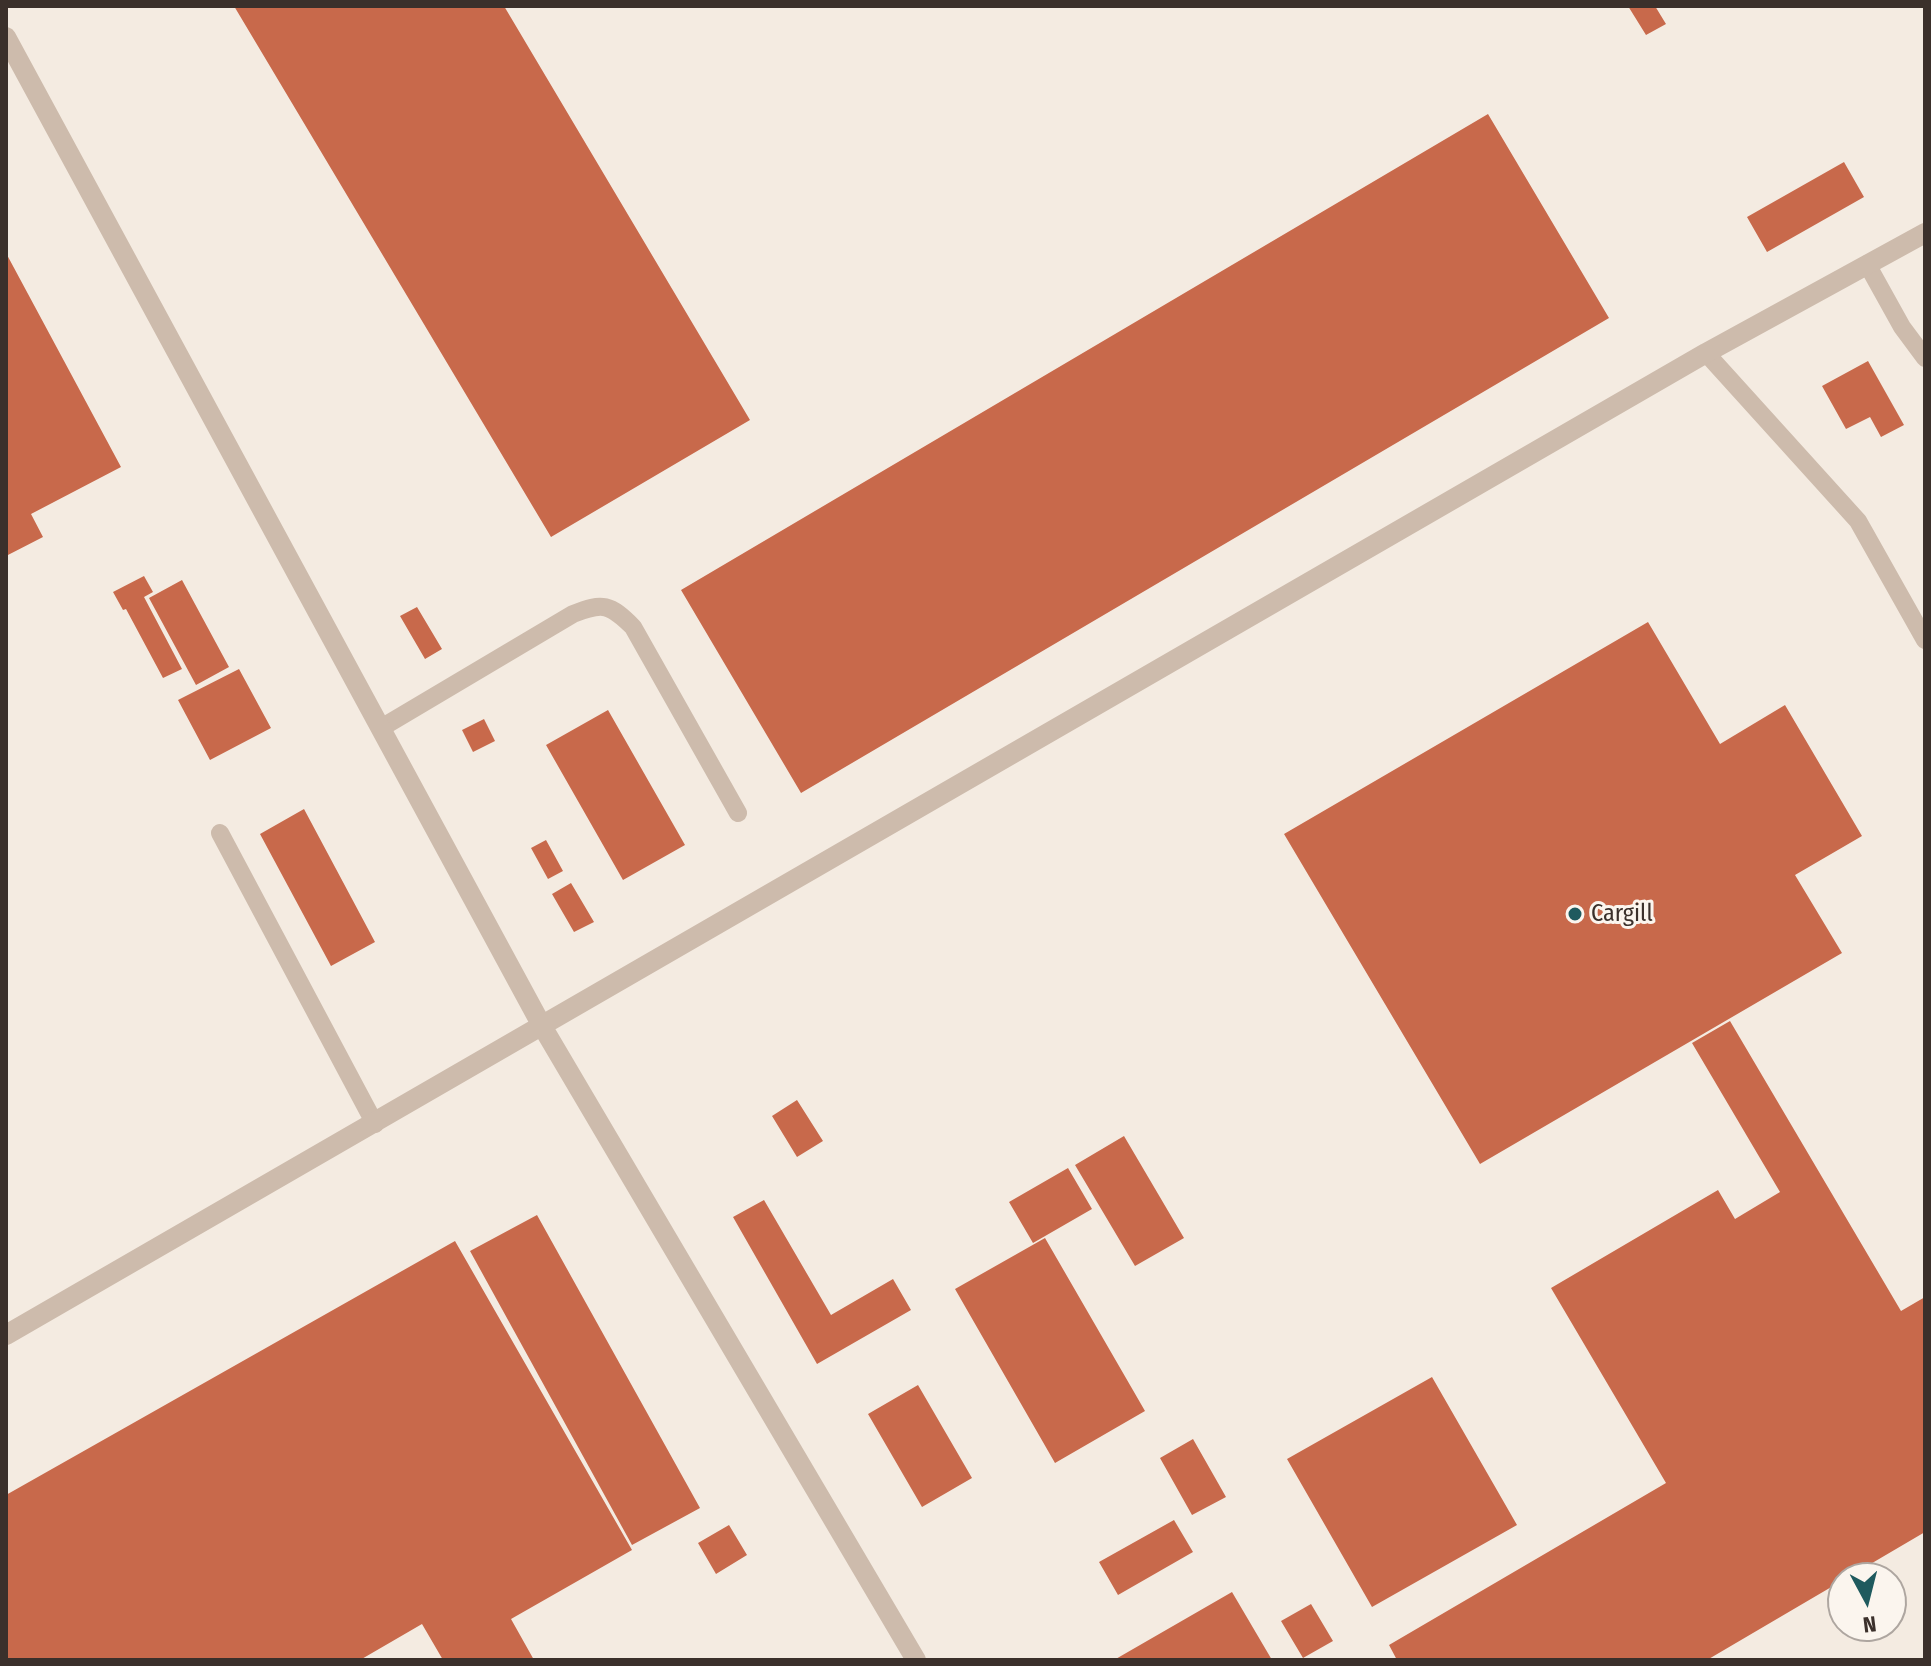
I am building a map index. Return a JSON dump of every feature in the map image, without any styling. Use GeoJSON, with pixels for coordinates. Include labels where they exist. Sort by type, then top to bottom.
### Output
{"type":"FeatureCollection","features":[{"type":"Feature","properties":{"kind":"street"},"geometry":{"type":"LineString","coordinates":[[6,37],[542,1026],[916,1660]]}},
{"type":"Feature","properties":{"kind":"street"},"geometry":{"type":"LineString","coordinates":[[6,1335],[1706,353],[1925,233]]}},
{"type":"Feature","properties":{"kind":"lane"},"geometry":{"type":"LineString","coordinates":[[1867,264],[1902,327],[1925,358]]}},
{"type":"Feature","properties":{"kind":"lane"},"geometry":{"type":"LineString","coordinates":[[1706,353],[1858,521],[1925,640]]}},
{"type":"Feature","properties":{"kind":"lane"},"geometry":{"type":"LineString","coordinates":[[381,728],[573,614],[594,605],[615,608],[633,627],[738,813]]}},
{"type":"Feature","properties":{"kind":"lane"},"geometry":{"type":"LineString","coordinates":[[220,833],[375,1124]]}},
{"type":"Feature","properties":{"kind":"building"},"geometry":{"type":"Polygon","coordinates":[[[234,6],[504,6],[750,420],[551,537],[234,6]]]}},
{"type":"Feature","properties":{"kind":"building"},"geometry":{"type":"Polygon","coordinates":[[[1628,6],[1655,6],[1666,24],[1646,35],[1628,6]]]}},
{"type":"Feature","properties":{"kind":"building"},"geometry":{"type":"Polygon","coordinates":[[[1488,114],[1609,318],[801,793],[681,590],[1488,114]]]}},
{"type":"Feature","properties":{"kind":"building"},"geometry":{"type":"Polygon","coordinates":[[[1844,162],[1864,197],[1767,252],[1747,217],[1844,162]]]}},
{"type":"Feature","properties":{"kind":"building"},"geometry":{"type":"Polygon","coordinates":[[[6,253],[121,467],[31,514],[43,537],[6,556],[6,253]]]}},
{"type":"Feature","properties":{"kind":"building"},"geometry":{"type":"Polygon","coordinates":[[[1868,361],[1904,425],[1881,437],[1870,417],[1846,429],[1822,386],[1868,361]]]}},
{"type":"Feature","properties":{"kind":"building"},"geometry":{"type":"Polygon","coordinates":[[[144,576],[153,592],[144,597],[182,669],[163,678],[126,609],[123,610],[113,592],[144,576]]]}},
{"type":"Feature","properties":{"kind":"building"},"geometry":{"type":"Polygon","coordinates":[[[182,580],[229,667],[196,685],[149,598],[182,580]]]}},
{"type":"Feature","properties":{"kind":"building"},"geometry":{"type":"Polygon","coordinates":[[[417,607],[442,649],[425,659],[400,616],[417,607]]]}},
{"type":"Feature","properties":{"kind":"building","name":"Cargill"},"geometry":{"type":"Polygon","coordinates":[[[1648,622],[1720,744],[1785,705],[1862,836],[1795,875],[1842,953],[1480,1164],[1284,834],[1648,622]]]}},
{"type":"Feature","properties":{"kind":"building"},"geometry":{"type":"Polygon","coordinates":[[[239,669],[271,728],[210,760],[178,700],[239,669]]]}},
{"type":"Feature","properties":{"kind":"building"},"geometry":{"type":"Polygon","coordinates":[[[608,710],[685,845],[623,880],[546,745],[608,710]]]}},
{"type":"Feature","properties":{"kind":"building"},"geometry":{"type":"Polygon","coordinates":[[[484,719],[495,741],[473,752],[462,730],[484,719]]]}},
{"type":"Feature","properties":{"kind":"building"},"geometry":{"type":"Polygon","coordinates":[[[304,809],[375,942],[331,966],[260,834],[304,809]]]}},
{"type":"Feature","properties":{"kind":"building"},"geometry":{"type":"Polygon","coordinates":[[[546,840],[563,871],[548,879],[531,848],[546,840]]]}},
{"type":"Feature","properties":{"kind":"building"},"geometry":{"type":"Polygon","coordinates":[[[571,883],[594,922],[574,932],[552,894],[571,883]]]}},
{"type":"Feature","properties":{"kind":"building"},"geometry":{"type":"Polygon","coordinates":[[[1730,1021],[1901,1311],[1925,1297],[1925,1532],[1874,1562],[1827,1562],[1827,1590],[1707,1660],[1397,1660],[1389,1645],[1666,1483],[1551,1288],[1718,1190],[1735,1219],[1780,1192],[1692,1043],[1730,1021]]]}},
{"type":"Feature","properties":{"kind":"building"},"geometry":{"type":"Polygon","coordinates":[[[797,1100],[823,1141],[797,1157],[772,1116],[797,1100]]]}},
{"type":"Feature","properties":{"kind":"building"},"geometry":{"type":"Polygon","coordinates":[[[1124,1136],[1184,1238],[1135,1266],[1075,1165],[1124,1136]]]}},
{"type":"Feature","properties":{"kind":"building"},"geometry":{"type":"Polygon","coordinates":[[[1068,1168],[1092,1209],[1033,1243],[1009,1202],[1068,1168]]]}},
{"type":"Feature","properties":{"kind":"building"},"geometry":{"type":"Polygon","coordinates":[[[764,1200],[831,1315],[893,1279],[911,1310],[817,1364],[733,1217],[764,1200]]]}},
{"type":"Feature","properties":{"kind":"building"},"geometry":{"type":"Polygon","coordinates":[[[537,1215],[700,1508],[632,1545],[470,1251],[537,1215]]]}},
{"type":"Feature","properties":{"kind":"building"},"geometry":{"type":"Polygon","coordinates":[[[1045,1238],[1145,1411],[1055,1463],[955,1289],[1045,1238]]]}},
{"type":"Feature","properties":{"kind":"building"},"geometry":{"type":"Polygon","coordinates":[[[455,1241],[632,1550],[511,1619],[534,1660],[443,1660],[422,1624],[360,1660],[6,1660],[6,1495],[455,1241]]]}},
{"type":"Feature","properties":{"kind":"building"},"geometry":{"type":"Polygon","coordinates":[[[1432,1377],[1517,1525],[1372,1607],[1287,1459],[1432,1377]]]}},
{"type":"Feature","properties":{"kind":"building"},"geometry":{"type":"Polygon","coordinates":[[[918,1385],[972,1478],[922,1507],[868,1414],[918,1385]]]}},
{"type":"Feature","properties":{"kind":"building"},"geometry":{"type":"Polygon","coordinates":[[[1193,1439],[1226,1497],[1192,1515],[1160,1458],[1193,1439]]]}},
{"type":"Feature","properties":{"kind":"building"},"geometry":{"type":"Polygon","coordinates":[[[1174,1520],[1193,1552],[1118,1595],[1099,1562],[1174,1520]]]}},
{"type":"Feature","properties":{"kind":"building"},"geometry":{"type":"Polygon","coordinates":[[[729,1525],[747,1555],[716,1574],[698,1543],[729,1525]]]}},
{"type":"Feature","properties":{"kind":"building"},"geometry":{"type":"Polygon","coordinates":[[[1232,1592],[1272,1660],[1114,1660],[1232,1592]]]}},
{"type":"Feature","properties":{"kind":"building"},"geometry":{"type":"Polygon","coordinates":[[[1311,1604],[1333,1641],[1303,1658],[1281,1621],[1311,1604]]]}},
{"type":"Feature","properties":{"kind":"place","name":"Cargill"},"geometry":{"type":"Point","coordinates":[1575,914]}}]}
